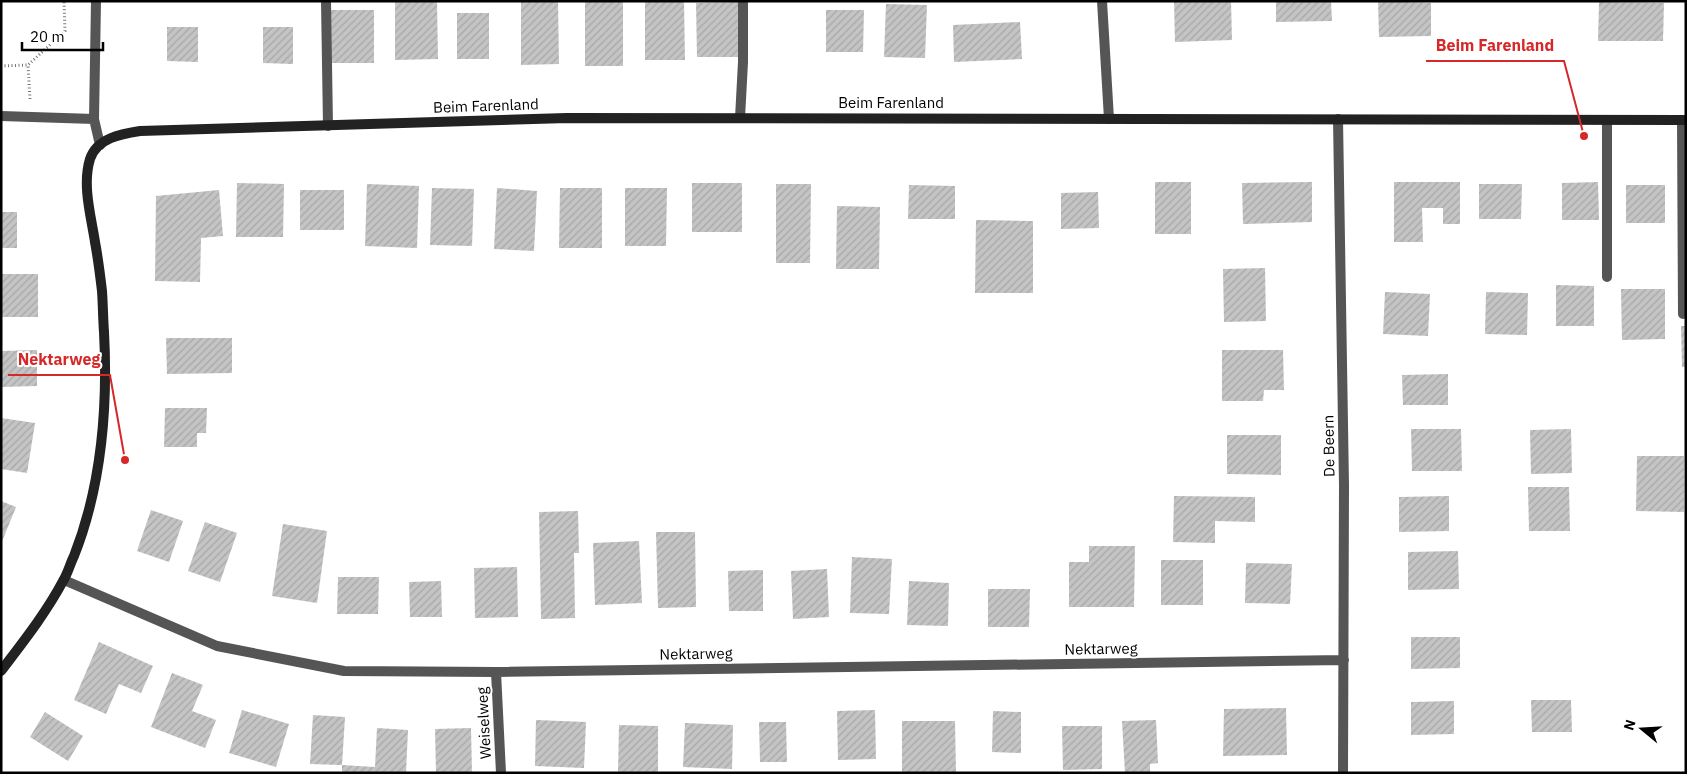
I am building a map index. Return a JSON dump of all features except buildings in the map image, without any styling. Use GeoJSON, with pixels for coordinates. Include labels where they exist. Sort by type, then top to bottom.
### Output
{"type":"FeatureCollection","features":[{"type":"Feature","properties":{"kind":"street"},"geometry":{"type":"LineString","coordinates":[[1,672],[41,618],[64,580],[81,539],[100,462],[106,367],[102,294],[87,182],[90,159],[100,145],[94,119],[96,1]]}},
{"type":"Feature","properties":{"kind":"street"},"geometry":{"type":"LineString","coordinates":[[326,1],[328,126]]}},
{"type":"Feature","properties":{"kind":"street"},"geometry":{"type":"LineString","coordinates":[[740,118],[743,62],[742,1]]}},
{"type":"Feature","properties":{"kind":"street"},"geometry":{"type":"LineString","coordinates":[[1102,1],[1109,119]]}},
{"type":"Feature","properties":{"kind":"street"},"geometry":{"type":"LineString","coordinates":[[1,116],[94,119]]}},
{"type":"Feature","properties":{"kind":"street","name":"Beim Farenland"},"geometry":{"type":"LineString","coordinates":[[100,145],[109,138],[140,131],[567,118],[1684,120]]}},
{"type":"Feature","properties":{"kind":"street","name":"De Beern"},"geometry":{"type":"LineString","coordinates":[[1338,119],[1344,485],[1343,773]]}},
{"type":"Feature","properties":{"kind":"street"},"geometry":{"type":"LineString","coordinates":[[1607,120],[1607,277]]}},
{"type":"Feature","properties":{"kind":"street"},"geometry":{"type":"LineString","coordinates":[[1683,314],[1684,120]]}},
{"type":"Feature","properties":{"kind":"street","name":"Nektarweg"},"geometry":{"type":"LineString","coordinates":[[64,580],[217,646],[344,671],[496,672],[1344,660]]}},
{"type":"Feature","properties":{"kind":"street","name":"Weiselweg"},"geometry":{"type":"LineString","coordinates":[[496,672],[501,773]]}},
{"type":"Feature","properties":{"kind":"path"},"geometry":{"type":"LineString","coordinates":[[1,66],[28,66],[65,31],[64,1]]}},
{"type":"Feature","properties":{"kind":"path"},"geometry":{"type":"LineString","coordinates":[[28,66],[31,118]]}},
{"type":"Feature","properties":{"kind":"place","name":"Beim Farenland"},"geometry":{"type":"Point","coordinates":[1584,136]}},
{"type":"Feature","properties":{"kind":"place","name":"Nektarweg"},"geometry":{"type":"Point","coordinates":[125,460]}}]}
